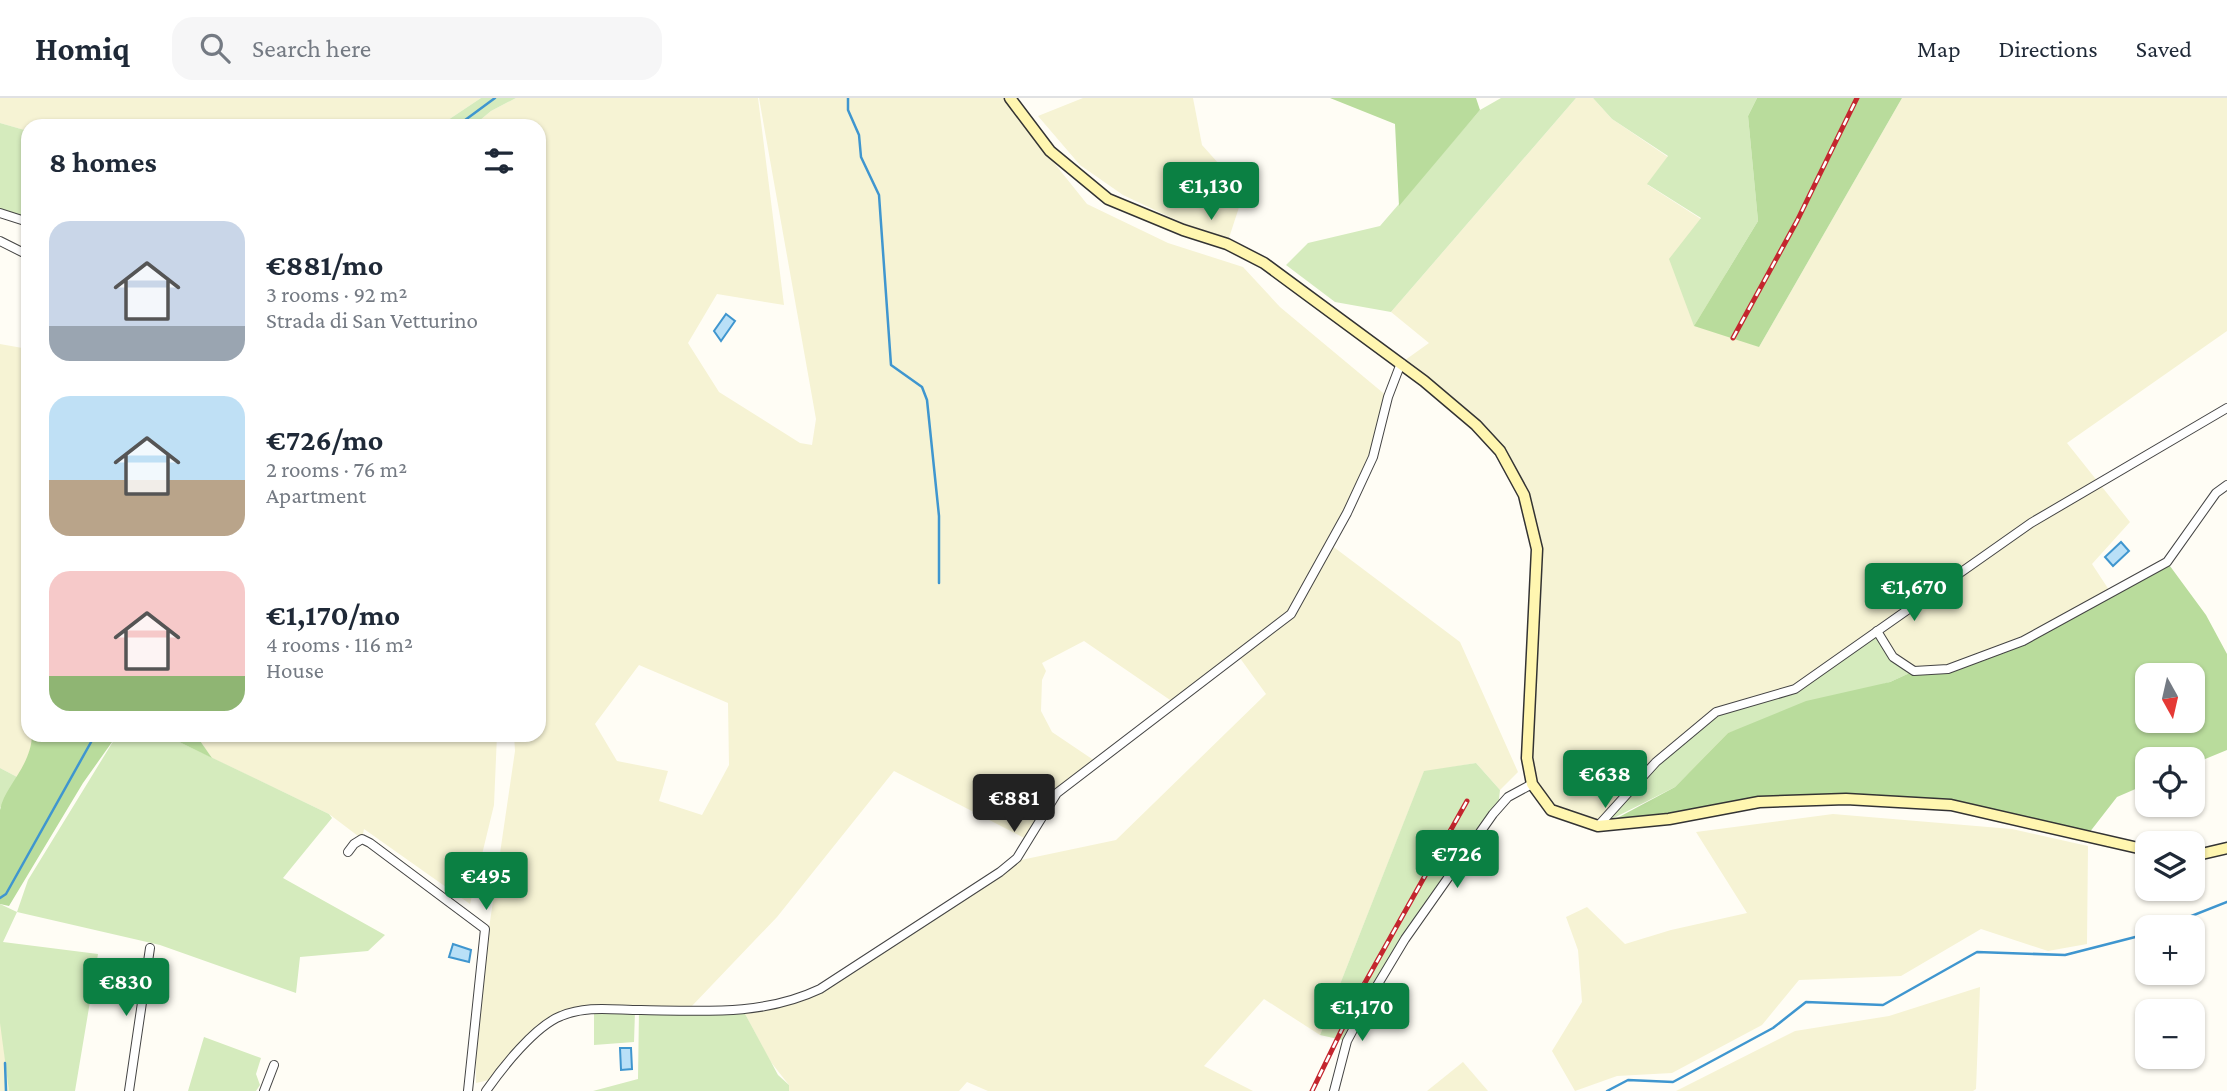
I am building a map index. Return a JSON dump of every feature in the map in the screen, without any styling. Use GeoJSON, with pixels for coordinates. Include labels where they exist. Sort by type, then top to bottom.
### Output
{"type":"FeatureCollection","features":[{"type":"Feature","properties":{"kind":"street"},"geometry":{"type":"LineString","coordinates":[[1010,98],[1050,151],[1108,199],[1183,230],[1227,244],[1264,263],[1401,363],[1476,425],[1500,451],[1524,495],[1537,549],[1527,758],[1532,784],[1551,810],[1598,826],[1669,819],[1759,802],[1846,799],[1951,805],[2135,847]]}},
{"type":"Feature","properties":{"kind":"street"},"geometry":{"type":"LineString","coordinates":[[0,214],[21,220]]}},
{"type":"Feature","properties":{"kind":"street"},"geometry":{"type":"LineString","coordinates":[[0,241],[21,252]]}},
{"type":"Feature","properties":{"kind":"street"},"geometry":{"type":"LineString","coordinates":[[486,1091],[542,1027],[560,1016],[594,1008],[743,1010],[796,1000],[820,989],[1000,872],[1017,858],[1057,793],[1173,702],[1292,614],[1348,513],[1373,457],[1388,397],[1401,363]]}},
{"type":"Feature","properties":{"kind":"street"},"geometry":{"type":"LineString","coordinates":[[1598,826],[1656,762],[1716,712],[1795,689],[2031,523],[2227,408]]}},
{"type":"Feature","properties":{"kind":"street"},"geometry":{"type":"LineString","coordinates":[[1877,631],[1893,657],[1914,671],[1948,669],[2023,641],[2167,562],[2216,494],[2227,485]]}},
{"type":"Feature","properties":{"kind":"street"},"geometry":{"type":"LineString","coordinates":[[1334,1091],[1347,1041],[1405,939],[1493,814],[1508,797],[1532,784]]}},
{"type":"Feature","properties":{"kind":"street"},"geometry":{"type":"LineString","coordinates":[[348,852],[362,839],[370,843],[485,929],[468,1091]]}},
{"type":"Feature","properties":{"kind":"street"},"geometry":{"type":"LineString","coordinates":[[2205,853],[2227,848]]}},
{"type":"Feature","properties":{"kind":"street"},"geometry":{"type":"LineString","coordinates":[[129,1091],[150,948]]}},
{"type":"Feature","properties":{"kind":"street"},"geometry":{"type":"LineString","coordinates":[[264,1091],[274,1065]]}},
{"type":"Feature","properties":{"kind":"shaded area"},"geometry":{"type":"Polygon","coordinates":[[[0,98],[481,98],[450,119],[21,119],[21,129],[0,123],[0,98]]]}},
{"type":"Feature","properties":{"kind":"shaded area"},"geometry":{"type":"Polygon","coordinates":[[[516,98],[758,98],[784,305],[717,294],[688,343],[719,392],[800,443],[812,445],[816,419],[759,98],[1010,98],[1050,151],[1055,164],[1087,204],[1168,243],[1243,267],[1280,307],[1388,397],[1373,457],[1331,545],[1460,642],[1518,772],[1500,790],[1476,763],[1424,772],[1320,1035],[1264,999],[1204,1066],[1253,1091],[988,1091],[967,1082],[959,1091],[789,1091],[789,1085],[770,1061],[743,1010],[759,1012],[820,992],[1021,860],[1116,840],[1266,694],[1237,654],[1173,702],[1084,641],[1042,663],[1046,671],[1042,680],[1041,711],[1052,732],[1095,761],[1057,793],[1028,840],[894,771],[777,917],[691,1007],[639,1010],[594,1008],[542,1027],[494,1079],[476,1083],[475,1024],[514,742],[546,742],[546,119],[481,119],[516,98]],[[639,665],[595,724],[617,761],[668,771],[659,801],[702,815],[729,765],[728,703],[639,665]]]}},
{"type":"Feature","properties":{"kind":"shaded area"},"geometry":{"type":"Polygon","coordinates":[[[1083,98],[1193,98],[1202,145],[1244,192],[1227,244],[1123,195],[1080,165],[1038,116],[1083,98]]]}},
{"type":"Feature","properties":{"kind":"shaded area"},"geometry":{"type":"Polygon","coordinates":[[[1576,98],[1593,98],[1612,119],[1668,157],[1648,185],[1701,219],[1759,347],[1902,98],[2227,98],[2227,331],[2067,443],[2130,522],[2092,564],[2111,593],[2023,641],[1952,667],[1914,671],[1893,657],[1598,826],[1551,810],[1532,784],[1527,758],[1537,549],[1519,486],[1500,451],[1401,363],[1429,343],[1391,312],[1576,98]]]}},
{"type":"Feature","properties":{"kind":"shaded area"},"geometry":{"type":"Polygon","coordinates":[[[0,344],[21,348],[21,742],[32,742],[32,746],[19,778],[0,768],[0,344]]]}},
{"type":"Feature","properties":{"kind":"shaded area"},"geometry":{"type":"Polygon","coordinates":[[[201,742],[497,742],[494,805],[470,904],[364,829],[362,839],[329,814],[212,758],[201,742]]]}},
{"type":"Feature","properties":{"kind":"shaded area"},"geometry":{"type":"Polygon","coordinates":[[[1833,814],[2012,829],[2088,846],[2087,944],[2048,951],[1981,929],[1901,976],[1799,980],[1762,1025],[1672,1073],[1617,1076],[1575,1091],[1552,1051],[1582,1002],[1578,950],[1566,917],[1587,907],[1625,944],[1671,930],[1747,913],[1696,832],[1833,814]]]}},
{"type":"Feature","properties":{"kind":"shaded area"},"geometry":{"type":"Polygon","coordinates":[[[1980,987],[1976,1089],[1973,1091],[1676,1091],[1795,1031],[1889,1016],[1980,987]]]}},
{"type":"Feature","properties":{"kind":"shaded area"},"geometry":{"type":"Polygon","coordinates":[[[1,1023],[9,1091],[0,1091],[1,1023]]]}},
{"type":"Feature","properties":{"kind":"shaded area"},"geometry":{"type":"Polygon","coordinates":[[[1463,1062],[1488,1091],[1427,1091],[1463,1062]]]}},
{"type":"Feature","properties":{"kind":"green space"},"geometry":{"type":"Polygon","coordinates":[[[481,98],[516,98],[481,119],[450,119],[481,98]]]}},
{"type":"Feature","properties":{"kind":"green space"},"geometry":{"type":"Polygon","coordinates":[[[1330,98],[1476,98],[1480,110],[1399,206],[1395,124],[1330,98]]]}},
{"type":"Feature","properties":{"kind":"green space"},"geometry":{"type":"Polygon","coordinates":[[[1501,98],[1576,98],[1391,312],[1335,302],[1286,265],[1308,243],[1380,226],[1480,110],[1501,98]]]}},
{"type":"Feature","properties":{"kind":"green space"},"geometry":{"type":"Polygon","coordinates":[[[1593,98],[1757,98],[1748,116],[1758,221],[1694,326],[1669,259],[1701,218],[1647,184],[1668,156],[1612,119],[1593,98]]]}},
{"type":"Feature","properties":{"kind":"green space"},"geometry":{"type":"Polygon","coordinates":[[[1757,98],[1902,98],[1759,347],[1694,326],[1758,221],[1748,116],[1757,98]]]}},
{"type":"Feature","properties":{"kind":"green space"},"geometry":{"type":"Polygon","coordinates":[[[0,123],[21,129],[21,219],[0,213],[0,123]]]}},
{"type":"Feature","properties":{"kind":"green space"},"geometry":{"type":"Polygon","coordinates":[[[2167,562],[2206,615],[2227,654],[2227,750],[2205,759],[2205,747],[2135,747],[2135,789],[2117,797],[2089,833],[1951,805],[1759,802],[1606,824],[1675,787],[1728,733],[1806,701],[1890,682],[1914,671],[1948,669],[2023,641],[2167,562]]]}},
{"type":"Feature","properties":{"kind":"green space"},"geometry":{"type":"Polygon","coordinates":[[[1877,631],[1893,657],[1914,671],[1890,682],[1728,733],[1675,787],[1598,826],[1656,762],[1716,712],[1795,689],[1877,631]]]}},
{"type":"Feature","properties":{"kind":"green space"},"geometry":{"type":"Polygon","coordinates":[[[31,742],[112,742],[83,783],[9,906],[0,904],[0,810],[2,801],[31,742]]]}},
{"type":"Feature","properties":{"kind":"green space"},"geometry":{"type":"Polygon","coordinates":[[[113,742],[180,742],[329,814],[332,818],[283,878],[385,935],[368,951],[300,957],[296,993],[160,945],[17,912],[28,880],[113,742]]]}},
{"type":"Feature","properties":{"kind":"green space"},"geometry":{"type":"Polygon","coordinates":[[[179,742],[201,742],[212,758],[179,742]]]}},
{"type":"Feature","properties":{"kind":"green space"},"geometry":{"type":"Polygon","coordinates":[[[1476,763],[1500,790],[1498,808],[1405,939],[1347,1041],[1320,1035],[1424,771],[1476,763]]]}},
{"type":"Feature","properties":{"kind":"green space"},"geometry":{"type":"Polygon","coordinates":[[[0,768],[19,778],[0,808],[0,768]]]}},
{"type":"Feature","properties":{"kind":"green space"},"geometry":{"type":"Polygon","coordinates":[[[0,904],[17,912],[3,942],[98,954],[75,1091],[9,1091],[0,1023],[0,904]]]}},
{"type":"Feature","properties":{"kind":"green space"},"geometry":{"type":"Polygon","coordinates":[[[594,1008],[635,1010],[634,1042],[594,1045],[594,1008]]]}},
{"type":"Feature","properties":{"kind":"green space"},"geometry":{"type":"Polygon","coordinates":[[[639,1010],[743,1010],[778,1075],[789,1085],[789,1091],[593,1091],[638,1079],[639,1010]]]}},
{"type":"Feature","properties":{"kind":"green space"},"geometry":{"type":"Polygon","coordinates":[[[204,1037],[261,1058],[256,1074],[260,1085],[256,1091],[188,1091],[204,1037]]]}},
{"type":"Feature","properties":{"kind":"water"},"geometry":{"type":"Polygon","coordinates":[[[726,314],[735,321],[721,341],[714,331],[726,314]]]}},
{"type":"Feature","properties":{"kind":"water"},"geometry":{"type":"Polygon","coordinates":[[[2121,542],[2129,551],[2113,566],[2105,557],[2121,542]]]}},
{"type":"Feature","properties":{"kind":"water"},"geometry":{"type":"Polygon","coordinates":[[[453,944],[471,950],[469,962],[449,957],[453,944]]]}},
{"type":"Feature","properties":{"kind":"water"},"geometry":{"type":"Polygon","coordinates":[[[620,1048],[631,1048],[632,1069],[621,1070],[620,1048]]]}},
{"type":"Feature","properties":{"kind":"waterway"},"geometry":{"type":"LineString","coordinates":[[466,119],[495,98]]}},
{"type":"Feature","properties":{"kind":"waterway"},"geometry":{"type":"LineString","coordinates":[[848,98],[848,110],[859,135],[861,157],[879,195],[891,365],[922,387],[927,400],[939,516],[939,583]]}},
{"type":"Feature","properties":{"kind":"waterway"},"geometry":{"type":"LineString","coordinates":[[0,898],[6,894],[91,742]]}},
{"type":"Feature","properties":{"kind":"waterway"},"geometry":{"type":"LineString","coordinates":[[2194,915],[2227,902]]}},
{"type":"Feature","properties":{"kind":"waterway"},"geometry":{"type":"LineString","coordinates":[[1607,1091],[1628,1080],[1673,1082],[1773,1028],[1806,1002],[1883,1005],[1977,952],[2065,955],[2135,937]]}},
{"type":"Feature","properties":{"kind":"waterway"},"geometry":{"type":"LineString","coordinates":[[5,1063],[6,1091]]}},
{"type":"Feature","properties":{"kind":"railway"},"geometry":{"type":"LineString","coordinates":[[1733,338],[1797,221],[1857,98]]}},
{"type":"Feature","properties":{"kind":"railway"},"geometry":{"type":"LineString","coordinates":[[1312,1091],[1362,988],[1467,801]]}}]}
